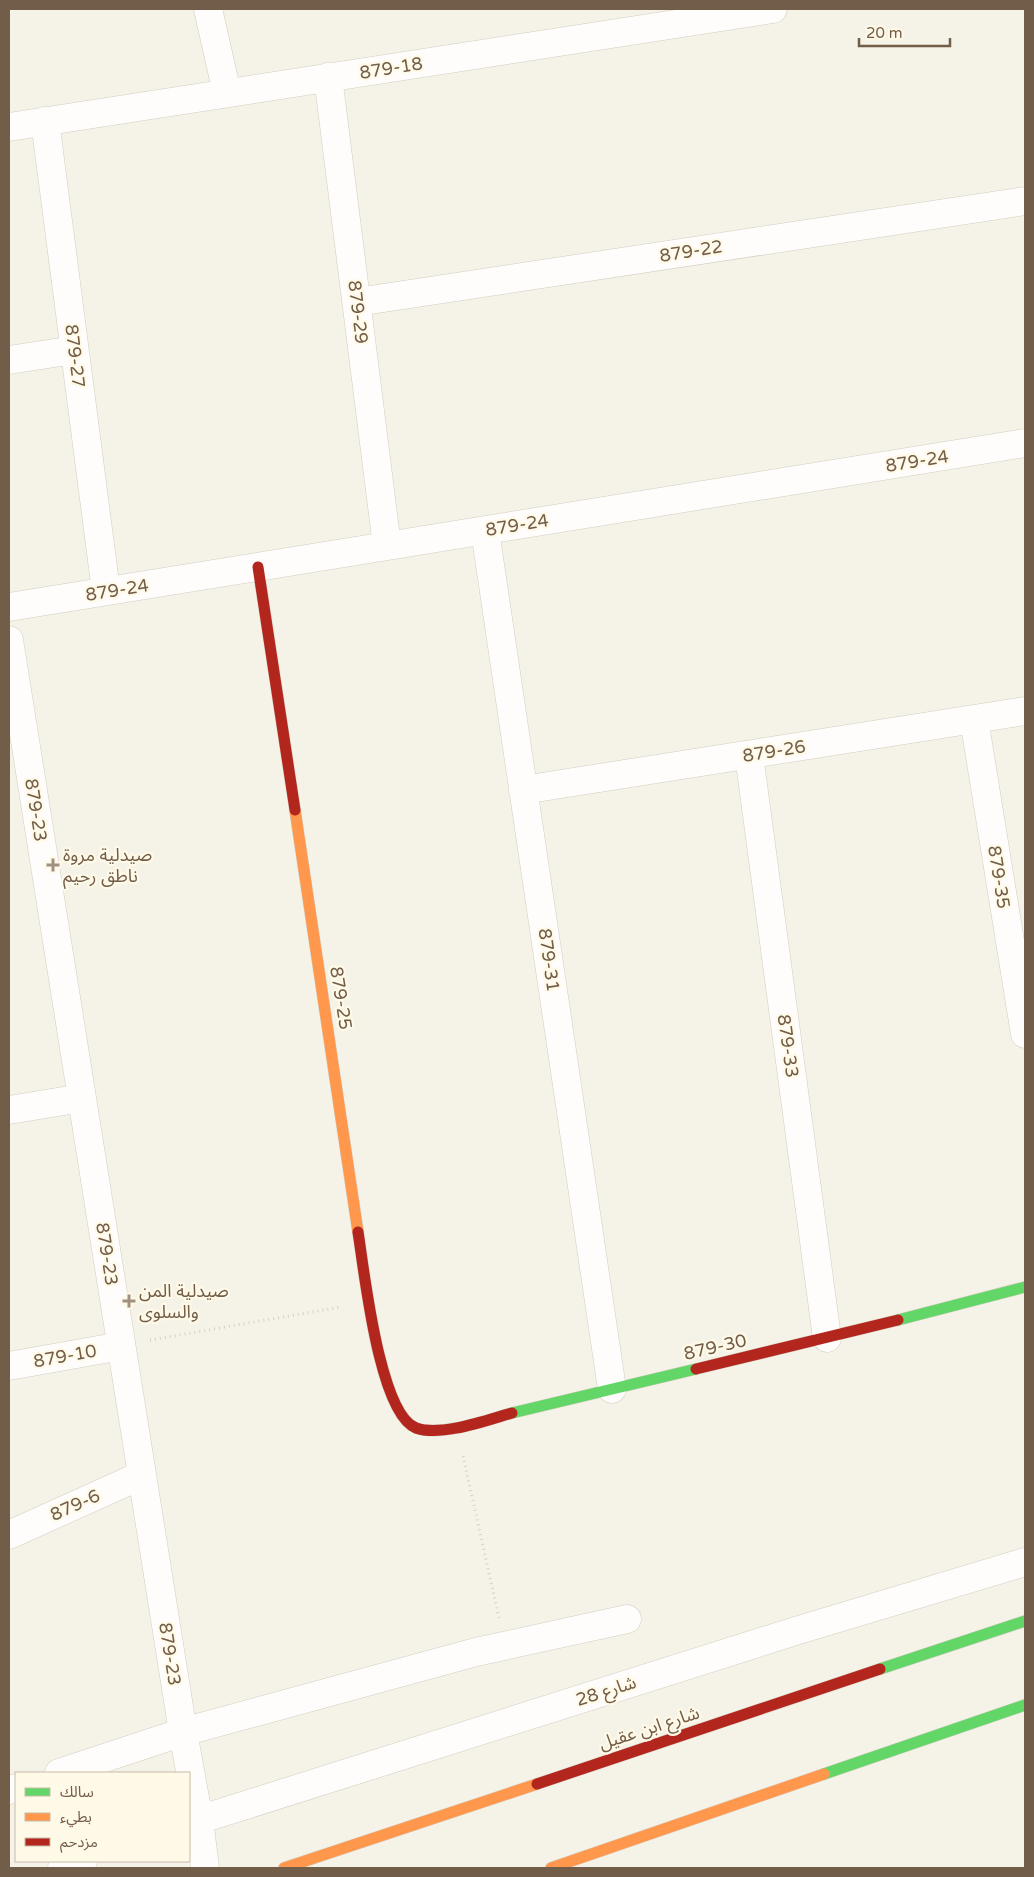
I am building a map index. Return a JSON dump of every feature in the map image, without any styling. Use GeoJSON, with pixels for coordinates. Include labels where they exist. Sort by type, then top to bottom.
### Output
{"type":"FeatureCollection","features":[{"type":"Feature","properties":{"kind":"street"},"geometry":{"type":"LineString","coordinates":[[208,9],[227,93]]}},
{"type":"Feature","properties":{"kind":"street","name":"879-18"},"geometry":{"type":"LineString","coordinates":[[9,127],[773,9]]}},
{"type":"Feature","properties":{"kind":"street","name":"879-29"},"geometry":{"type":"LineString","coordinates":[[328,77],[387,546]]}},
{"type":"Feature","properties":{"kind":"street","name":"879-27"},"geometry":{"type":"LineString","coordinates":[[45,121],[106,591]]}},
{"type":"Feature","properties":{"kind":"street","name":"879-22"},"geometry":{"type":"LineString","coordinates":[[357,302],[1025,201]]}},
{"type":"Feature","properties":{"kind":"street"},"geometry":{"type":"LineString","coordinates":[[9,360],[74,350]]}},
{"type":"Feature","properties":{"kind":"street","name":"879-24"},"geometry":{"type":"LineString","coordinates":[[9,607],[1025,444]]}},
{"type":"Feature","properties":{"kind":"street","name":"879-31"},"geometry":{"type":"LineString","coordinates":[[485,531],[612,1389]]}},
{"type":"Feature","properties":{"kind":"street","name":"879-25"},"geometry":{"type":"LineString","coordinates":[[258,567],[369,1302],[390,1394],[398,1414],[411,1426]]}},
{"type":"Feature","properties":{"kind":"street","name":"879-23"},"geometry":{"type":"LineString","coordinates":[[9,640],[188,1772]]}},
{"type":"Feature","properties":{"kind":"street","name":"879-26"},"geometry":{"type":"LineString","coordinates":[[523,790],[1025,711]]}},
{"type":"Feature","properties":{"kind":"street","name":"879-35"},"geometry":{"type":"LineString","coordinates":[[974,719],[1018,938],[1025,1034]]}},
{"type":"Feature","properties":{"kind":"street","name":"879-33"},"geometry":{"type":"LineString","coordinates":[[749,755],[827,1338]]}},
{"type":"Feature","properties":{"kind":"street"},"geometry":{"type":"LineString","coordinates":[[9,1110],[82,1098]]}},
{"type":"Feature","properties":{"kind":"street","name":"879-30"},"geometry":{"type":"LineString","coordinates":[[411,1426],[434,1431],[456,1427],[827,1338],[1025,1287]]}},
{"type":"Feature","properties":{"kind":"street","name":"879-10"},"geometry":{"type":"LineString","coordinates":[[9,1366],[121,1346]]}},
{"type":"Feature","properties":{"kind":"street","name":"879-6"},"geometry":{"type":"LineString","coordinates":[[9,1535],[142,1475]]}},
{"type":"Feature","properties":{"kind":"street","name":"شارع 28"},"geometry":{"type":"LineString","coordinates":[[194,1822],[802,1629],[1025,1562]]}},
{"type":"Feature","properties":{"kind":"street"},"geometry":{"type":"LineString","coordinates":[[62,1772],[183,1732],[506,1645],[627,1619]]}},
{"type":"Feature","properties":{"kind":"street","name":"شارع ابن عقيل"},"geometry":{"type":"LineString","coordinates":[[284,1868],[1025,1622]]}},
{"type":"Feature","properties":{"kind":"street"},"geometry":{"type":"LineString","coordinates":[[552,1868],[1025,1705]]}},
{"type":"Feature","properties":{"kind":"street","name":"879-23"},"geometry":{"type":"LineString","coordinates":[[190,1789],[194,1822],[205,1868]]}},
{"type":"Feature","properties":{"kind":"street"},"geometry":{"type":"LineString","coordinates":[[62,1868],[80,1862]]}},
{"type":"Feature","properties":{"kind":"path"},"geometry":{"type":"LineString","coordinates":[[121,1346],[369,1302]]}},
{"type":"Feature","properties":{"kind":"path"},"geometry":{"type":"LineString","coordinates":[[456,1427],[506,1645]]}},
{"type":"Feature","properties":{"kind":"traffic: fast"},"geometry":{"type":"LineString","coordinates":[[898,1320],[1025,1287]]}},
{"type":"Feature","properties":{"kind":"traffic: fast"},"geometry":{"type":"LineString","coordinates":[[512,1413],[696,1369]]}},
{"type":"Feature","properties":{"kind":"traffic: fast"},"geometry":{"type":"LineString","coordinates":[[880,1669],[1025,1621]]}},
{"type":"Feature","properties":{"kind":"traffic: fast"},"geometry":{"type":"LineString","coordinates":[[824,1774],[1025,1705]]}},
{"type":"Feature","properties":{"kind":"traffic: slow"},"geometry":{"type":"LineString","coordinates":[[295,810],[358,1232]]}},
{"type":"Feature","properties":{"kind":"traffic: slow"},"geometry":{"type":"LineString","coordinates":[[551,1868],[824,1774]]}},
{"type":"Feature","properties":{"kind":"traffic: slow"},"geometry":{"type":"LineString","coordinates":[[284,1868],[537,1784]]}},
{"type":"Feature","properties":{"kind":"traffic: jam"},"geometry":{"type":"LineString","coordinates":[[258,567],[295,810]]}},
{"type":"Feature","properties":{"kind":"traffic: jam"},"geometry":{"type":"LineString","coordinates":[[358,1232],[375,1339],[392,1397],[403,1417],[416,1428],[438,1430],[451,1429],[512,1413]]}},
{"type":"Feature","properties":{"kind":"traffic: jam"},"geometry":{"type":"LineString","coordinates":[[696,1369],[898,1320]]}},
{"type":"Feature","properties":{"kind":"traffic: jam"},"geometry":{"type":"LineString","coordinates":[[537,1784],[880,1669]]}},
{"type":"Feature","properties":{"kind":"place","name":"صيدلية مروة ناطق رحيم"},"geometry":{"type":"Point","coordinates":[53,865]}},
{"type":"Feature","properties":{"kind":"place","name":"صيدلية المن والسلوى"},"geometry":{"type":"Point","coordinates":[129,1301]}}]}
